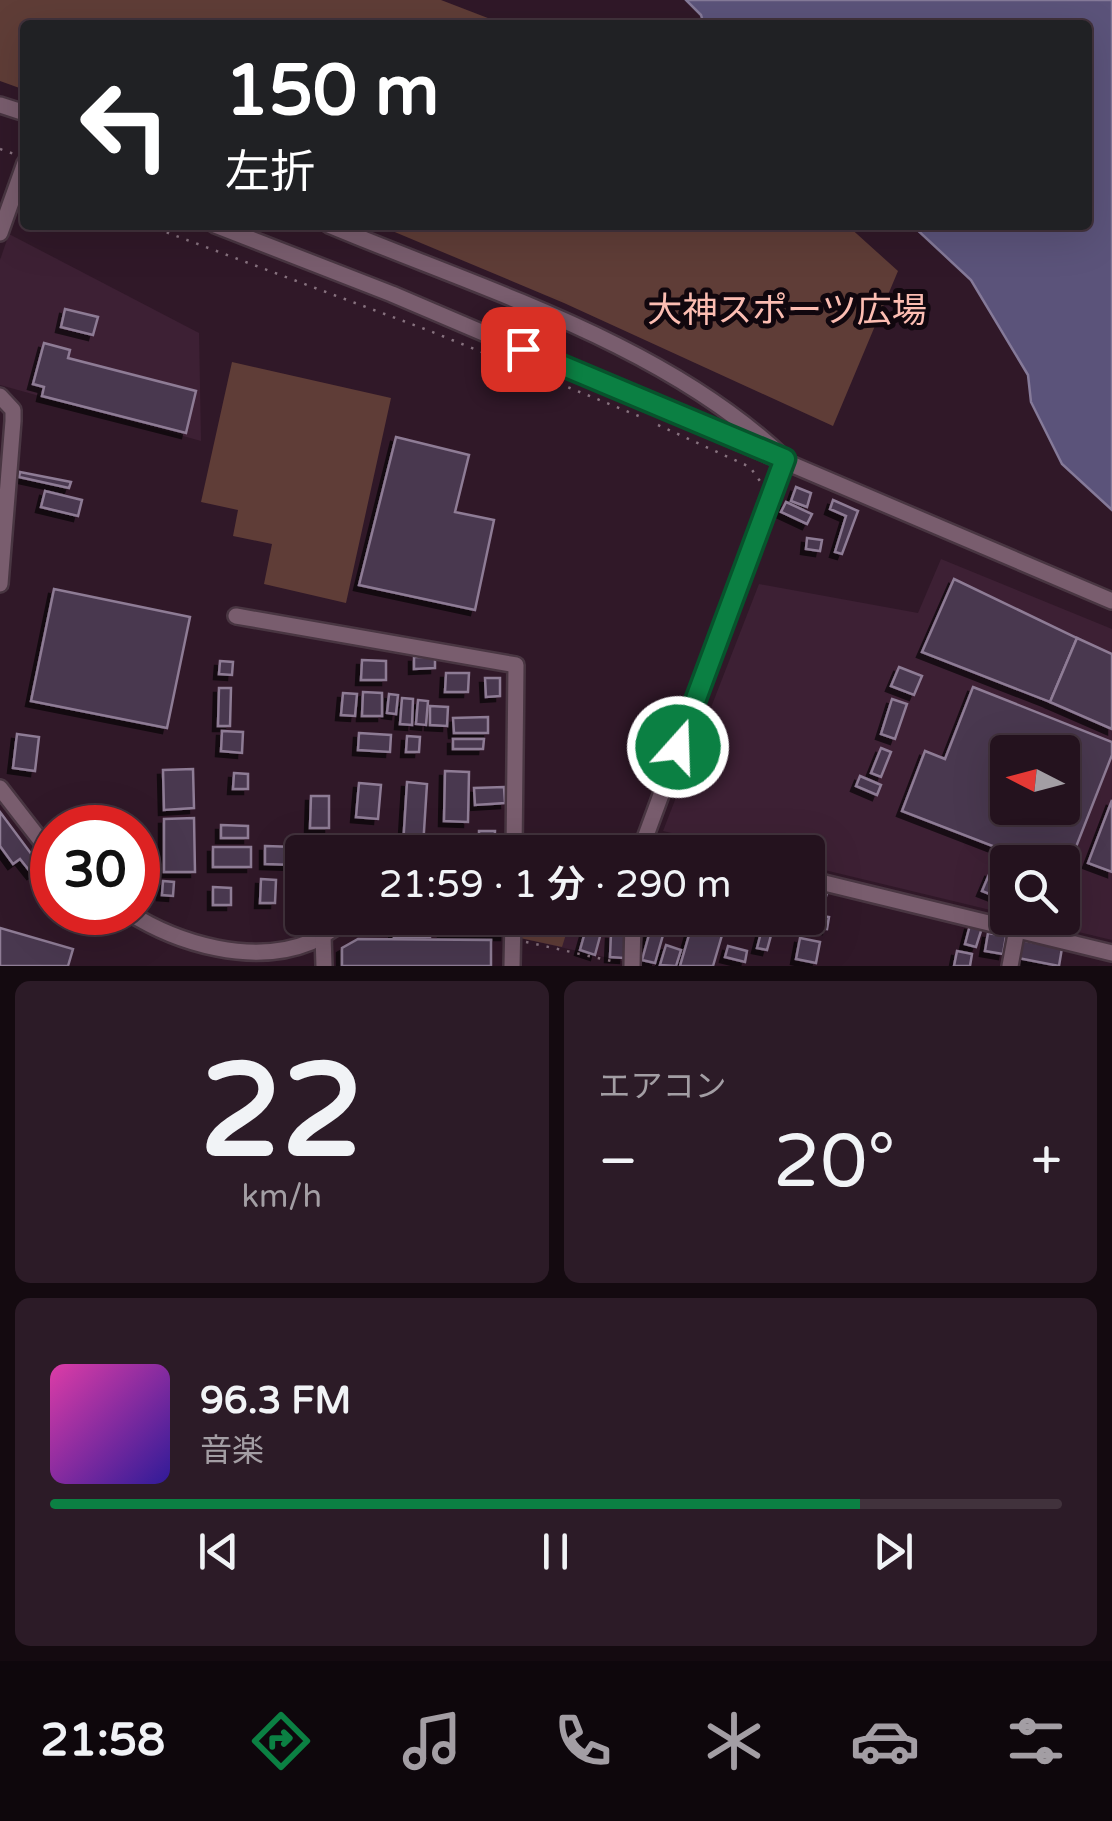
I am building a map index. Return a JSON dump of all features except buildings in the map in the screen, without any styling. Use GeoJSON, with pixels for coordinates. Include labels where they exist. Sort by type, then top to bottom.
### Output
{"type":"FeatureCollection","features":[{"type":"Feature","properties":{"kind":"street"},"geometry":{"type":"LineString","coordinates":[[0,233],[20,175]]}},
{"type":"Feature","properties":{"kind":"street"},"geometry":{"type":"LineString","coordinates":[[226,230],[785,459],[1112,601]]}},
{"type":"Feature","properties":{"kind":"street"},"geometry":{"type":"LineString","coordinates":[[340,230],[683,379],[750,425],[785,459]]}},
{"type":"Feature","properties":{"kind":"street"},"geometry":{"type":"LineString","coordinates":[[0,396],[12,410],[13,421],[0,584]]}},
{"type":"Feature","properties":{"kind":"street"},"geometry":{"type":"LineString","coordinates":[[637,835],[785,459]]}},
{"type":"Feature","properties":{"kind":"street"},"geometry":{"type":"LineString","coordinates":[[236,616],[516,665],[514,835]]}},
{"type":"Feature","properties":{"kind":"street"},"geometry":{"type":"LineString","coordinates":[[0,788],[30,827]]}},
{"type":"Feature","properties":{"kind":"street"},"geometry":{"type":"LineString","coordinates":[[825,883],[990,922]]}},
{"type":"Feature","properties":{"kind":"street"},"geometry":{"type":"LineString","coordinates":[[160,931],[199,946],[277,950],[320,935]]}},
{"type":"Feature","properties":{"kind":"street"},"geometry":{"type":"LineString","coordinates":[[323,935],[324,966]]}},
{"type":"Feature","properties":{"kind":"street"},"geometry":{"type":"LineString","coordinates":[[512,935],[512,966]]}},
{"type":"Feature","properties":{"kind":"street"},"geometry":{"type":"LineString","coordinates":[[633,935],[633,966]]}},
{"type":"Feature","properties":{"kind":"street"},"geometry":{"type":"LineString","coordinates":[[1010,966],[1016,935]]}},
{"type":"Feature","properties":{"kind":"street"},"geometry":{"type":"LineString","coordinates":[[1044,935],[1112,953]]}},
{"type":"Feature","properties":{"kind":"path"},"geometry":{"type":"LineString","coordinates":[[160,230],[430,330],[655,423],[750,467],[771,498]]}},
{"type":"Feature","properties":{"kind":"path"},"geometry":{"type":"LineString","coordinates":[[512,939],[633,966]]}},
{"type":"Feature","properties":{"kind":"shaded area"},"geometry":{"type":"Polygon","coordinates":[[[686,0],[1112,0],[1112,510],[1062,464],[1031,402],[1028,375],[971,280],[917,230],[1092,230],[1092,20],[702,20],[686,0]]]}},
{"type":"Feature","properties":{"kind":"shaded area"},"geometry":{"type":"Polygon","coordinates":[[[9,234],[199,333],[201,441],[0,385],[0,260],[9,234]]]}},
{"type":"Feature","properties":{"kind":"shaded area"},"geometry":{"type":"Polygon","coordinates":[[[941,559],[1112,629],[1112,940],[1080,932],[1080,845],[990,845],[990,910],[825,870],[825,835],[680,835],[663,831],[759,584],[918,613],[941,559]]]}},
{"type":"Feature","properties":{"kind":"shaded area"},"geometry":{"type":"Polygon","coordinates":[[[627,935],[626,958],[622,961],[520,938],[627,935]]]}},
{"type":"Feature","properties":{"kind":"green space"},"geometry":{"type":"Polygon","coordinates":[[[0,0],[441,0],[493,20],[20,20],[20,88],[0,81],[0,0]]]}},
{"type":"Feature","properties":{"kind":"green space","name":"大神スポーツ広場"},"geometry":{"type":"Polygon","coordinates":[[[390,230],[853,230],[898,271],[833,426],[564,303],[390,230]]]}},
{"type":"Feature","properties":{"kind":"green space"},"geometry":{"type":"Polygon","coordinates":[[[232,362],[391,398],[346,603],[264,584],[272,544],[233,536],[238,510],[201,502],[232,362]]]}},
{"type":"Feature","properties":{"kind":"green space"},"geometry":{"type":"Polygon","coordinates":[[[521,935],[566,935],[562,947],[520,938],[521,935]]]}},
{"type":"Feature","properties":{"kind":"route"},"geometry":{"type":"LineString","coordinates":[[523,349],[785,459],[678,747]]}}]}
